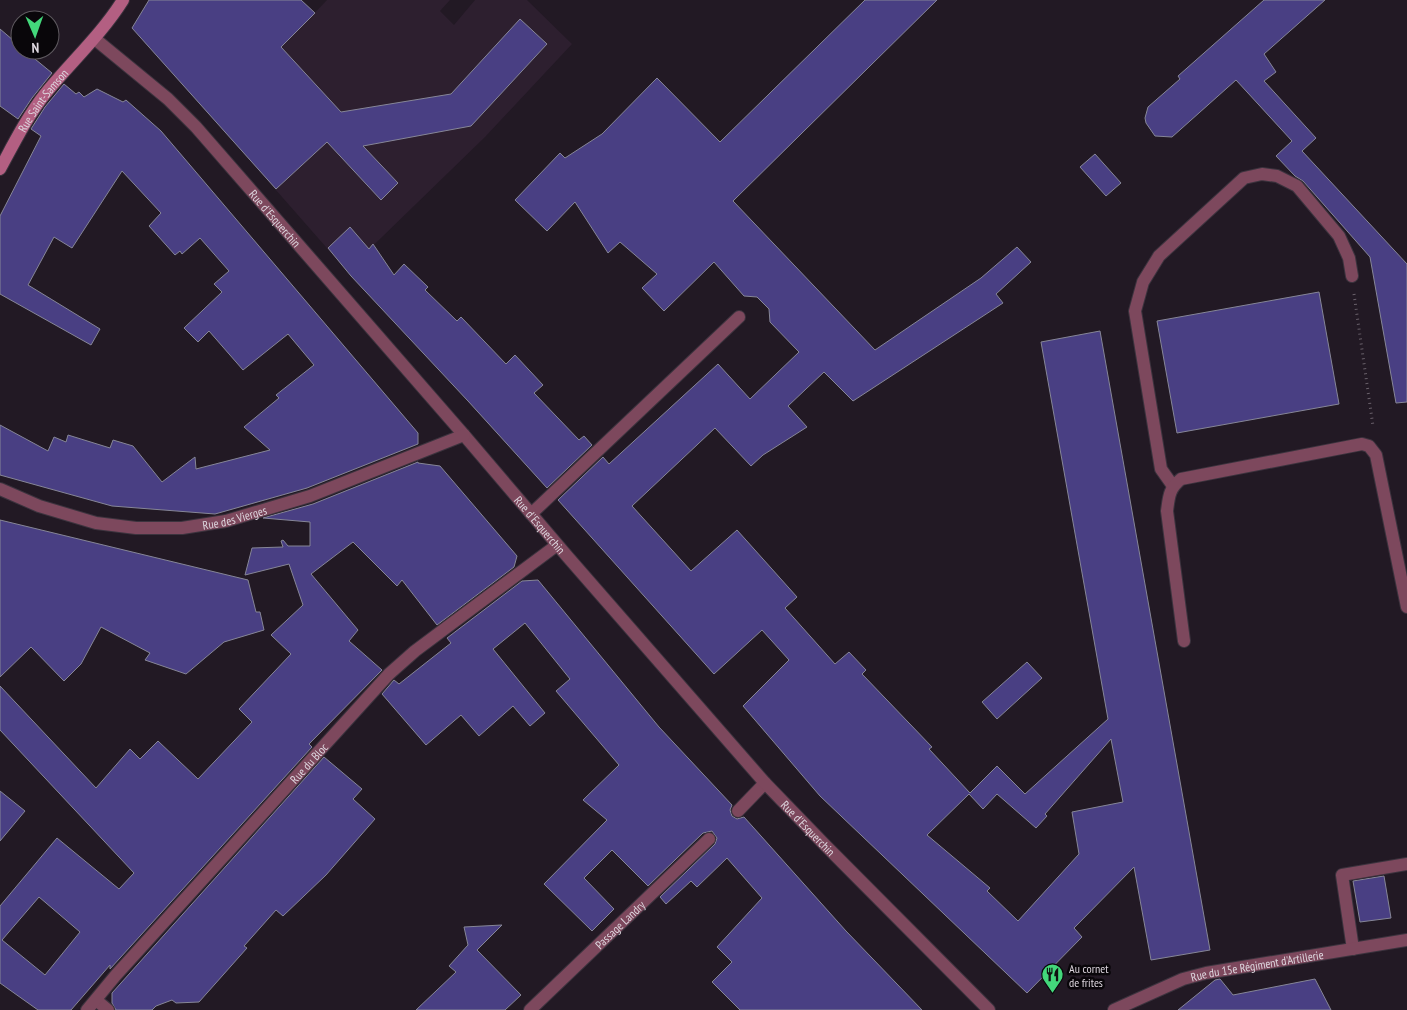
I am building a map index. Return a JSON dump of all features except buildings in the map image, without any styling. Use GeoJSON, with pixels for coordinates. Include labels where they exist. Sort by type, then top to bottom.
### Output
{"type":"FeatureCollection","features":[{"type":"Feature","properties":{"kind":"street","name":"Rue Saint-Samson"},"geometry":{"type":"LineString","coordinates":[[0,169],[36,106],[95,39],[123,0]]}},
{"type":"Feature","properties":{"kind":"street","name":"Rue d'Esquerchin"},"geometry":{"type":"LineString","coordinates":[[95,39],[168,99],[196,127],[765,783],[989,1010]]}},
{"type":"Feature","properties":{"kind":"street"},"geometry":{"type":"LineString","coordinates":[[1173,486],[1161,469],[1135,311],[1143,282],[1159,256],[1244,178],[1262,174],[1277,176],[1297,186],[1339,236],[1349,258],[1352,276]]}},
{"type":"Feature","properties":{"kind":"street"},"geometry":{"type":"LineString","coordinates":[[531,514],[739,317]]}},
{"type":"Feature","properties":{"kind":"street","name":"Rue des Vierges"},"geometry":{"type":"LineString","coordinates":[[0,489],[39,506],[96,523],[158,529],[197,526],[255,513],[310,496],[464,435]]}},
{"type":"Feature","properties":{"kind":"street"},"geometry":{"type":"LineString","coordinates":[[1184,641],[1167,511],[1168,496],[1173,486],[1181,479],[1362,444],[1369,446],[1376,455],[1407,607]]}},
{"type":"Feature","properties":{"kind":"street","name":"Rue du Bloc"},"geometry":{"type":"LineString","coordinates":[[87,1010],[116,975],[389,674],[414,651],[557,545]]}},
{"type":"Feature","properties":{"kind":"street"},"geometry":{"type":"LineString","coordinates":[[738,811],[765,783]]}},
{"type":"Feature","properties":{"kind":"street","name":"Passage Landry"},"geometry":{"type":"LineString","coordinates":[[530,1010],[709,839]]}},
{"type":"Feature","properties":{"kind":"street"},"geometry":{"type":"LineString","coordinates":[[1353,949],[1342,875],[1407,864]]}},
{"type":"Feature","properties":{"kind":"street","name":"Rue du 15e Régiment d'Artillerie"},"geometry":{"type":"LineString","coordinates":[[1114,1010],[1162,987],[1182,979],[1206,973],[1407,940]]}},
{"type":"Feature","properties":{"kind":"street"},"geometry":{"type":"LineString","coordinates":[[96,1000],[108,1010]]}},
{"type":"Feature","properties":{"kind":"path"},"geometry":{"type":"LineString","coordinates":[[1352,276],[1374,430],[1369,446]]}},
{"type":"Feature","properties":{"kind":"shaded area"},"geometry":{"type":"Polygon","coordinates":[[[327,0],[450,0],[440,11],[454,25],[475,0],[527,0],[572,44],[485,137],[347,271],[197,100],[306,22],[327,0]]]}},
{"type":"Feature","properties":{"kind":"place","name":"Au cornet de frites"},"geometry":{"type":"Point","coordinates":[1053,994]}}]}
